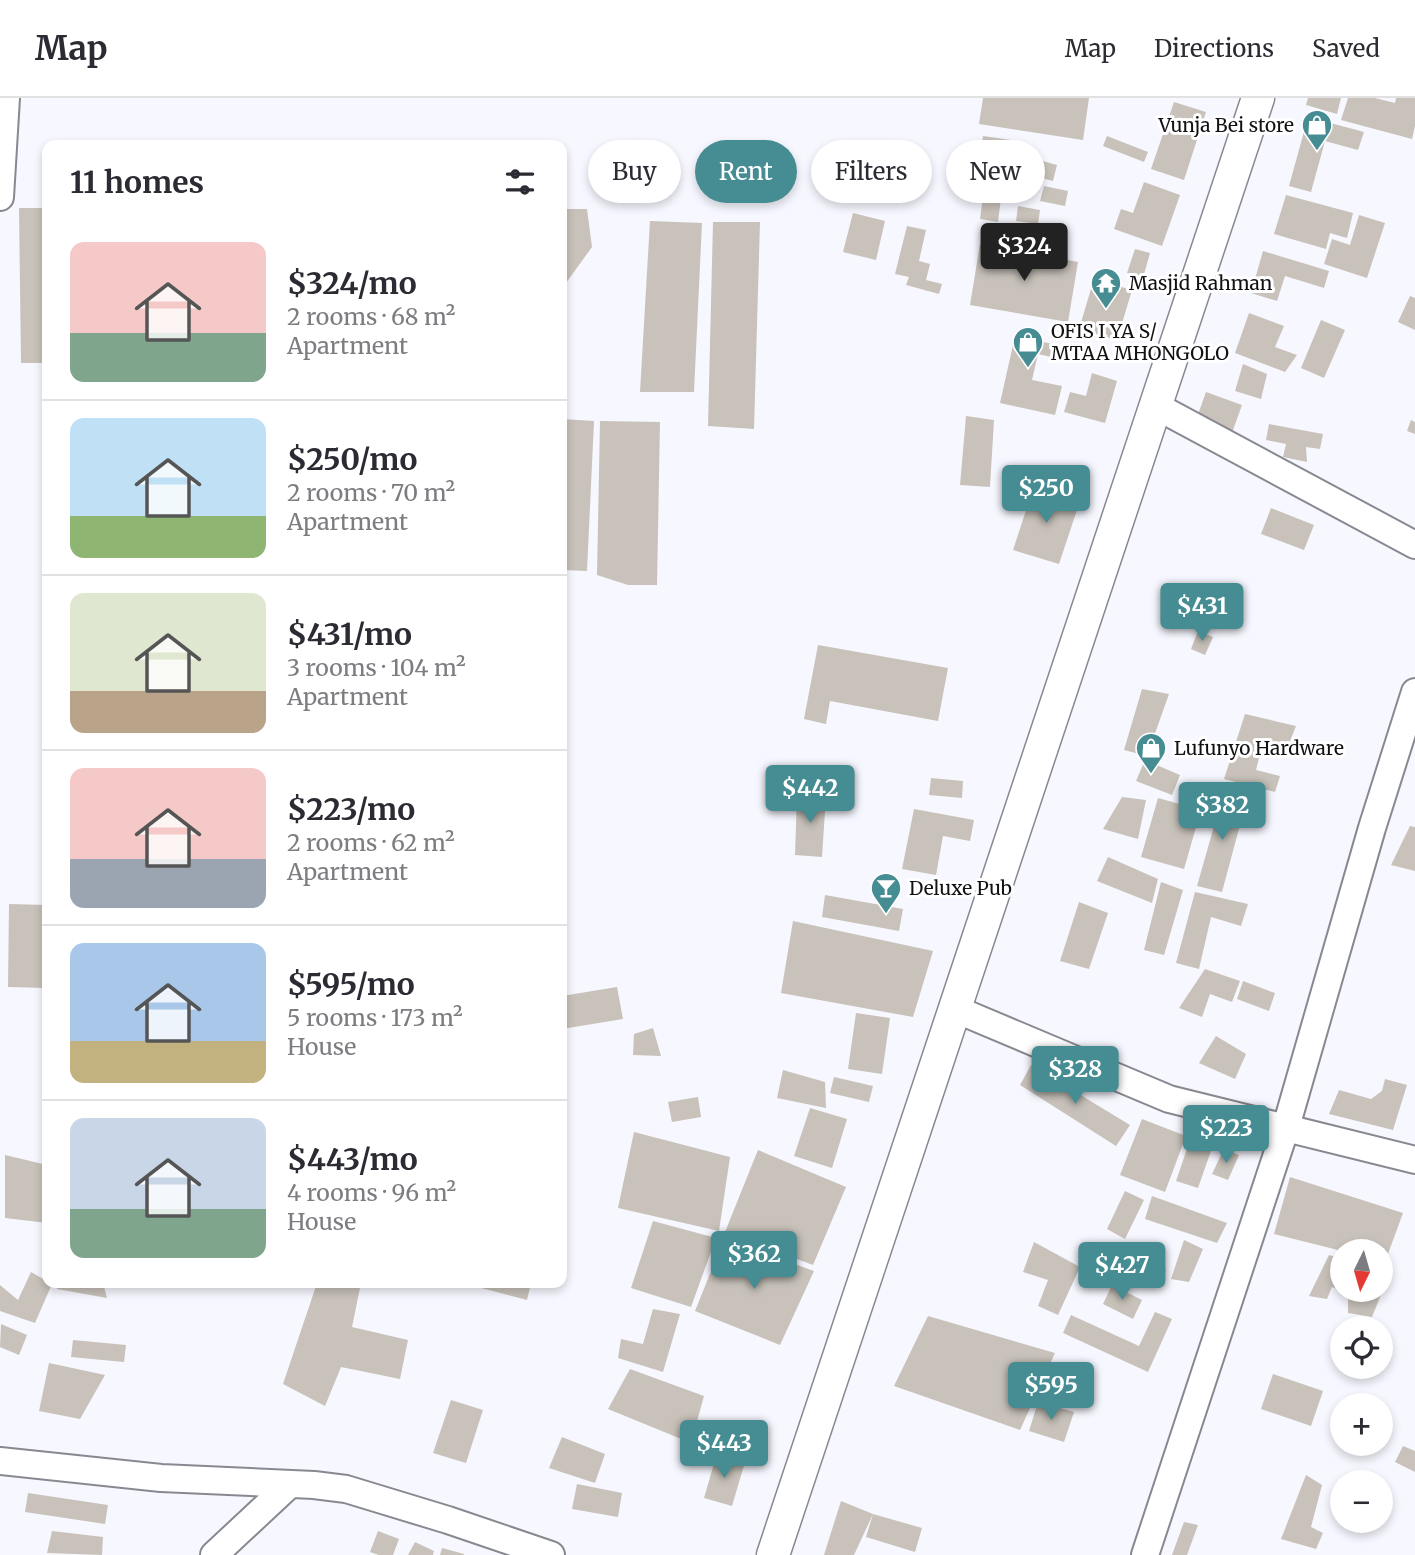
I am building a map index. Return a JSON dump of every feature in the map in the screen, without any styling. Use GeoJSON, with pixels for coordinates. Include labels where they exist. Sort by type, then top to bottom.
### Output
{"type":"FeatureCollection","features":[{"type":"Feature","properties":{"kind":"street"},"geometry":{"type":"LineString","coordinates":[[0,197],[6,98]]}},
{"type":"Feature","properties":{"kind":"street"},"geometry":{"type":"LineString","coordinates":[[773,1555],[1258,98]]}},
{"type":"Feature","properties":{"kind":"street"},"geometry":{"type":"LineString","coordinates":[[1156,406],[1415,545]]}},
{"type":"Feature","properties":{"kind":"street"},"geometry":{"type":"LineString","coordinates":[[1145,1555],[1286,1127],[1372,828],[1415,692]]}},
{"type":"Feature","properties":{"kind":"street"},"geometry":{"type":"LineString","coordinates":[[955,1009],[1169,1099],[1415,1160]]}},
{"type":"Feature","properties":{"kind":"street"},"geometry":{"type":"LineString","coordinates":[[0,1461],[161,1478],[346,1489],[551,1555]]}},
{"type":"Feature","properties":{"kind":"street"},"geometry":{"type":"LineString","coordinates":[[214,1555],[288,1486]]}},
{"type":"Feature","properties":{"kind":"building"},"geometry":{"type":"Polygon","coordinates":[[[983,98],[1089,98],[1083,140],[979,124],[983,98]]]}},
{"type":"Feature","properties":{"kind":"building"},"geometry":{"type":"Polygon","coordinates":[[[1308,98],[1341,98],[1337,114],[1306,105],[1308,98]]]}},
{"type":"Feature","properties":{"kind":"building"},"geometry":{"type":"Polygon","coordinates":[[[1348,98],[1375,98],[1395,103],[1396,98],[1415,98],[1412,139],[1341,120],[1348,98]]]}},
{"type":"Feature","properties":{"kind":"building"},"geometry":{"type":"Polygon","coordinates":[[[1174,102],[1206,112],[1184,180],[1151,169],[1174,102]]]}},
{"type":"Feature","properties":{"kind":"building"},"geometry":{"type":"Polygon","coordinates":[[[1308,117],[1364,132],[1358,150],[1325,141],[1311,192],[1289,186],[1308,117]]]}},
{"type":"Feature","properties":{"kind":"building"},"geometry":{"type":"Polygon","coordinates":[[[983,136],[1011,140],[982,140],[983,136]]]}},
{"type":"Feature","properties":{"kind":"building"},"geometry":{"type":"Polygon","coordinates":[[[1107,136],[1148,152],[1144,162],[1103,146],[1107,136]]]}},
{"type":"Feature","properties":{"kind":"building"},"geometry":{"type":"Polygon","coordinates":[[[1045,162],[1057,165],[1053,181],[1045,179],[1045,162]]]}},
{"type":"Feature","properties":{"kind":"building"},"geometry":{"type":"Polygon","coordinates":[[[1144,182],[1180,195],[1162,246],[1114,229],[1121,209],[1133,213],[1144,182]]]}},
{"type":"Feature","properties":{"kind":"building"},"geometry":{"type":"Polygon","coordinates":[[[1045,186],[1068,191],[1065,206],[1045,202],[1045,186]]]}},
{"type":"Feature","properties":{"kind":"building"},"geometry":{"type":"Polygon","coordinates":[[[1286,195],[1353,213],[1347,238],[1330,233],[1326,249],[1274,234],[1286,195]]]}},
{"type":"Feature","properties":{"kind":"building"},"geometry":{"type":"Polygon","coordinates":[[[982,203],[1000,203],[998,222],[980,219],[982,203]]]}},
{"type":"Feature","properties":{"kind":"building"},"geometry":{"type":"Polygon","coordinates":[[[1018,206],[1040,210],[1038,224],[1016,221],[1018,206]]]}},
{"type":"Feature","properties":{"kind":"building"},"geometry":{"type":"Polygon","coordinates":[[[19,208],[42,208],[42,363],[21,363],[19,208]]]}},
{"type":"Feature","properties":{"kind":"building"},"geometry":{"type":"Polygon","coordinates":[[[567,209],[587,209],[592,247],[567,282],[567,209]]]}},
{"type":"Feature","properties":{"kind":"building"},"geometry":{"type":"Polygon","coordinates":[[[853,213],[885,221],[876,260],[843,252],[853,213]]]}},
{"type":"Feature","properties":{"kind":"building"},"geometry":{"type":"Polygon","coordinates":[[[1359,215],[1385,223],[1367,278],[1324,264],[1332,239],[1350,245],[1359,215]]]}},
{"type":"Feature","properties":{"kind":"building"},"geometry":{"type":"Polygon","coordinates":[[[650,221],[702,223],[694,392],[640,392],[650,221]]]}},
{"type":"Feature","properties":{"kind":"building"},"geometry":{"type":"Polygon","coordinates":[[[713,222],[760,222],[754,429],[708,426],[713,222]]]}},
{"type":"Feature","properties":{"kind":"building"},"geometry":{"type":"Polygon","coordinates":[[[907,226],[926,230],[919,261],[930,264],[926,280],[942,284],[939,294],[906,285],[909,277],[895,274],[907,226]]]}},
{"type":"Feature","properties":{"kind":"building"},"geometry":{"type":"Polygon","coordinates":[[[980,244],[1078,262],[1068,322],[970,305],[980,244]]]}},
{"type":"Feature","properties":{"kind":"building"},"geometry":{"type":"Polygon","coordinates":[[[1135,249],[1150,253],[1143,278],[1127,273],[1135,249]]]}},
{"type":"Feature","properties":{"kind":"building"},"geometry":{"type":"Polygon","coordinates":[[[1263,251],[1329,271],[1324,288],[1285,276],[1277,301],[1251,293],[1263,251]]]}},
{"type":"Feature","properties":{"kind":"building"},"geometry":{"type":"Polygon","coordinates":[[[1094,279],[1132,290],[1117,340],[1079,329],[1094,279]]]}},
{"type":"Feature","properties":{"kind":"building"},"geometry":{"type":"Polygon","coordinates":[[[1410,296],[1415,298],[1415,330],[1398,322],[1410,296]]]}},
{"type":"Feature","properties":{"kind":"building"},"geometry":{"type":"Polygon","coordinates":[[[1249,313],[1284,326],[1275,347],[1297,355],[1285,372],[1235,353],[1249,313]]]}},
{"type":"Feature","properties":{"kind":"building"},"geometry":{"type":"Polygon","coordinates":[[[1321,320],[1345,330],[1324,378],[1301,368],[1321,320]]]}},
{"type":"Feature","properties":{"kind":"building"},"geometry":{"type":"Polygon","coordinates":[[[1015,336],[1067,347],[1064,360],[1038,354],[1032,380],[1062,386],[1055,415],[1000,403],[1015,336]]]}},
{"type":"Feature","properties":{"kind":"building"},"geometry":{"type":"Polygon","coordinates":[[[1243,364],[1267,374],[1261,399],[1235,391],[1243,364]]]}},
{"type":"Feature","properties":{"kind":"building"},"geometry":{"type":"Polygon","coordinates":[[[1092,373],[1117,381],[1105,423],[1064,412],[1070,392],[1086,396],[1092,373]]]}},
{"type":"Feature","properties":{"kind":"building"},"geometry":{"type":"Polygon","coordinates":[[[1206,392],[1242,405],[1232,433],[1196,420],[1206,392]]]}},
{"type":"Feature","properties":{"kind":"building"},"geometry":{"type":"Polygon","coordinates":[[[966,416],[994,420],[990,487],[960,485],[966,416]]]}},
{"type":"Feature","properties":{"kind":"building"},"geometry":{"type":"Polygon","coordinates":[[[567,419],[594,421],[587,571],[567,570],[567,419]]]}},
{"type":"Feature","properties":{"kind":"building"},"geometry":{"type":"Polygon","coordinates":[[[1411,420],[1415,422],[1415,434],[1407,431],[1411,420]]]}},
{"type":"Feature","properties":{"kind":"building"},"geometry":{"type":"Polygon","coordinates":[[[600,421],[660,422],[657,585],[628,585],[597,575],[600,421]]]}},
{"type":"Feature","properties":{"kind":"building"},"geometry":{"type":"Polygon","coordinates":[[[1269,424],[1323,434],[1320,449],[1306,447],[1307,462],[1283,457],[1286,444],[1266,440],[1269,424]]]}},
{"type":"Feature","properties":{"kind":"building"},"geometry":{"type":"Polygon","coordinates":[[[1034,486],[1080,501],[1059,564],[1013,550],[1034,486]]]}},
{"type":"Feature","properties":{"kind":"building"},"geometry":{"type":"Polygon","coordinates":[[[1271,508],[1314,525],[1304,550],[1261,534],[1271,508]]]}},
{"type":"Feature","properties":{"kind":"building"},"geometry":{"type":"Polygon","coordinates":[[[1198,631],[1213,637],[1205,655],[1191,649],[1198,631]]]}},
{"type":"Feature","properties":{"kind":"building"},"geometry":{"type":"Polygon","coordinates":[[[818,645],[948,668],[938,721],[830,701],[826,724],[804,719],[818,645]]]}},
{"type":"Feature","properties":{"kind":"building"},"geometry":{"type":"Polygon","coordinates":[[[1142,689],[1169,694],[1147,756],[1124,750],[1142,689]]]}},
{"type":"Feature","properties":{"kind":"building"},"geometry":{"type":"Polygon","coordinates":[[[1245,714],[1296,726],[1285,754],[1262,746],[1256,770],[1280,776],[1275,792],[1224,779],[1245,714]]]}},
{"type":"Feature","properties":{"kind":"building"},"geometry":{"type":"Polygon","coordinates":[[[1145,760],[1180,775],[1172,795],[1136,781],[1145,760]]]}},
{"type":"Feature","properties":{"kind":"building"},"geometry":{"type":"Polygon","coordinates":[[[931,778],[963,781],[962,798],[929,795],[931,778]]]}},
{"type":"Feature","properties":{"kind":"building"},"geometry":{"type":"Polygon","coordinates":[[[1224,791],[1247,799],[1222,892],[1197,886],[1224,791]]]}},
{"type":"Feature","properties":{"kind":"building"},"geometry":{"type":"Polygon","coordinates":[[[797,795],[826,796],[822,857],[795,855],[797,795]]]}},
{"type":"Feature","properties":{"kind":"building"},"geometry":{"type":"Polygon","coordinates":[[[1122,797],[1146,800],[1138,839],[1103,829],[1122,797]]]}},
{"type":"Feature","properties":{"kind":"building"},"geometry":{"type":"Polygon","coordinates":[[[1158,798],[1201,810],[1184,869],[1141,857],[1158,798]]]}},
{"type":"Feature","properties":{"kind":"building"},"geometry":{"type":"Polygon","coordinates":[[[914,809],[974,820],[970,841],[943,836],[936,875],[902,869],[914,809]]]}},
{"type":"Feature","properties":{"kind":"building"},"geometry":{"type":"Polygon","coordinates":[[[1410,826],[1415,827],[1415,871],[1391,865],[1410,826]]]}},
{"type":"Feature","properties":{"kind":"building"},"geometry":{"type":"Polygon","coordinates":[[[1108,857],[1158,879],[1152,903],[1097,881],[1108,857]]]}},
{"type":"Feature","properties":{"kind":"building"},"geometry":{"type":"Polygon","coordinates":[[[1161,882],[1183,890],[1164,955],[1144,950],[1161,882]]]}},
{"type":"Feature","properties":{"kind":"building"},"geometry":{"type":"Polygon","coordinates":[[[1195,892],[1248,904],[1241,926],[1211,917],[1199,969],[1176,963],[1195,892]]]}},
{"type":"Feature","properties":{"kind":"building"},"geometry":{"type":"Polygon","coordinates":[[[825,895],[903,909],[899,931],[822,917],[825,895]]]}},
{"type":"Feature","properties":{"kind":"building"},"geometry":{"type":"Polygon","coordinates":[[[1079,902],[1108,913],[1089,969],[1060,961],[1079,902]]]}},
{"type":"Feature","properties":{"kind":"building"},"geometry":{"type":"Polygon","coordinates":[[[9,904],[42,905],[42,988],[8,987],[9,904]]]}},
{"type":"Feature","properties":{"kind":"building"},"geometry":{"type":"Polygon","coordinates":[[[793,921],[933,951],[913,1017],[781,993],[793,921]]]}},
{"type":"Feature","properties":{"kind":"building"},"geometry":{"type":"Polygon","coordinates":[[[1205,969],[1240,981],[1232,1002],[1210,994],[1202,1017],[1179,1008],[1205,969]]]}},
{"type":"Feature","properties":{"kind":"building"},"geometry":{"type":"Polygon","coordinates":[[[1243,981],[1275,993],[1269,1011],[1237,999],[1243,981]]]}},
{"type":"Feature","properties":{"kind":"building"},"geometry":{"type":"Polygon","coordinates":[[[617,987],[623,1019],[567,1028],[567,995],[617,987]]]}},
{"type":"Feature","properties":{"kind":"building"},"geometry":{"type":"Polygon","coordinates":[[[856,1013],[890,1018],[882,1074],[848,1069],[856,1013]]]}},
{"type":"Feature","properties":{"kind":"building"},"geometry":{"type":"Polygon","coordinates":[[[653,1028],[661,1056],[633,1055],[634,1034],[653,1028]]]}},
{"type":"Feature","properties":{"kind":"building"},"geometry":{"type":"Polygon","coordinates":[[[1216,1036],[1246,1054],[1235,1079],[1199,1063],[1216,1036]]]}},
{"type":"Feature","properties":{"kind":"building"},"geometry":{"type":"Polygon","coordinates":[[[1031,1065],[1130,1125],[1116,1146],[1020,1085],[1031,1065]]]}},
{"type":"Feature","properties":{"kind":"building"},"geometry":{"type":"Polygon","coordinates":[[[783,1070],[825,1082],[826,1108],[777,1098],[783,1070]]]}},
{"type":"Feature","properties":{"kind":"building"},"geometry":{"type":"Polygon","coordinates":[[[834,1077],[873,1086],[869,1102],[830,1093],[834,1077]]]}},
{"type":"Feature","properties":{"kind":"building"},"geometry":{"type":"Polygon","coordinates":[[[1385,1079],[1407,1085],[1393,1130],[1329,1114],[1339,1090],[1371,1099],[1382,1091],[1385,1079]]]}},
{"type":"Feature","properties":{"kind":"building"},"geometry":{"type":"Polygon","coordinates":[[[698,1097],[701,1117],[672,1122],[668,1102],[698,1097]]]}},
{"type":"Feature","properties":{"kind":"building"},"geometry":{"type":"Polygon","coordinates":[[[810,1108],[847,1119],[832,1168],[794,1156],[810,1108]]]}},
{"type":"Feature","properties":{"kind":"building"},"geometry":{"type":"Polygon","coordinates":[[[1142,1119],[1186,1136],[1165,1192],[1120,1175],[1142,1119]]]}},
{"type":"Feature","properties":{"kind":"building"},"geometry":{"type":"Polygon","coordinates":[[[634,1132],[730,1157],[719,1231],[618,1208],[634,1132]]]}},
{"type":"Feature","properties":{"kind":"building"},"geometry":{"type":"Polygon","coordinates":[[[1190,1140],[1212,1148],[1198,1188],[1176,1181],[1190,1140]]]}},
{"type":"Feature","properties":{"kind":"building"},"geometry":{"type":"Polygon","coordinates":[[[1224,1149],[1239,1155],[1228,1180],[1212,1174],[1224,1149]]]}},
{"type":"Feature","properties":{"kind":"building"},"geometry":{"type":"Polygon","coordinates":[[[758,1150],[846,1187],[813,1265],[725,1232],[758,1150]]]}},
{"type":"Feature","properties":{"kind":"building"},"geometry":{"type":"Polygon","coordinates":[[[5,1155],[42,1164],[42,1222],[5,1218],[5,1155]]]}},
{"type":"Feature","properties":{"kind":"building"},"geometry":{"type":"Polygon","coordinates":[[[1290,1177],[1403,1213],[1393,1240],[1330,1239],[1330,1248],[1274,1234],[1290,1177]]]}},
{"type":"Feature","properties":{"kind":"building"},"geometry":{"type":"Polygon","coordinates":[[[1125,1191],[1144,1200],[1125,1239],[1107,1229],[1125,1191]]]}},
{"type":"Feature","properties":{"kind":"building"},"geometry":{"type":"Polygon","coordinates":[[[1152,1196],[1227,1223],[1217,1243],[1145,1219],[1152,1196]]]}},
{"type":"Feature","properties":{"kind":"building"},"geometry":{"type":"Polygon","coordinates":[[[653,1221],[716,1238],[691,1307],[631,1288],[653,1221]]]}},
{"type":"Feature","properties":{"kind":"building"},"geometry":{"type":"Polygon","coordinates":[[[724,1239],[814,1271],[780,1345],[695,1311],[724,1239]]]}},
{"type":"Feature","properties":{"kind":"building"},"geometry":{"type":"Polygon","coordinates":[[[1184,1240],[1203,1249],[1189,1282],[1171,1279],[1184,1240]]]}},
{"type":"Feature","properties":{"kind":"building"},"geometry":{"type":"Polygon","coordinates":[[[1034,1242],[1080,1267],[1058,1315],[1038,1306],[1048,1280],[1023,1272],[1034,1242]]]}},
{"type":"Feature","properties":{"kind":"building"},"geometry":{"type":"Polygon","coordinates":[[[1330,1255],[1330,1292],[1327,1299],[1309,1296],[1330,1255]]]}},
{"type":"Feature","properties":{"kind":"building"},"geometry":{"type":"Polygon","coordinates":[[[1145,1263],[1166,1270],[1161,1284],[1140,1277],[1145,1263]]]}},
{"type":"Feature","properties":{"kind":"building"},"geometry":{"type":"Polygon","coordinates":[[[31,1272],[42,1278],[42,1288],[50,1288],[35,1323],[0,1311],[0,1285],[18,1300],[31,1272]]]}},
{"type":"Feature","properties":{"kind":"building"},"geometry":{"type":"Polygon","coordinates":[[[1112,1285],[1142,1300],[1133,1319],[1103,1304],[1112,1285]]]}},
{"type":"Feature","properties":{"kind":"building"},"geometry":{"type":"Polygon","coordinates":[[[104,1288],[107,1298],[57,1289],[104,1288]]]}},
{"type":"Feature","properties":{"kind":"building"},"geometry":{"type":"Polygon","coordinates":[[[315,1288],[360,1288],[352,1327],[408,1340],[400,1379],[341,1367],[325,1406],[283,1384],[315,1288]]]}},
{"type":"Feature","properties":{"kind":"building"},"geometry":{"type":"Polygon","coordinates":[[[481,1288],[530,1288],[527,1300],[481,1288]]]}},
{"type":"Feature","properties":{"kind":"building"},"geometry":{"type":"Polygon","coordinates":[[[1348,1302],[1378,1302],[1372,1316],[1348,1313],[1348,1302]]]}},
{"type":"Feature","properties":{"kind":"building"},"geometry":{"type":"Polygon","coordinates":[[[653,1309],[680,1314],[663,1372],[618,1358],[621,1339],[643,1344],[653,1309]]]}},
{"type":"Feature","properties":{"kind":"building"},"geometry":{"type":"Polygon","coordinates":[[[1155,1312],[1172,1319],[1148,1372],[1063,1333],[1071,1315],[1139,1346],[1155,1312]]]}},
{"type":"Feature","properties":{"kind":"building"},"geometry":{"type":"Polygon","coordinates":[[[928,1316],[1055,1353],[1020,1430],[894,1386],[928,1316]]]}},
{"type":"Feature","properties":{"kind":"building"},"geometry":{"type":"Polygon","coordinates":[[[1,1324],[27,1335],[19,1355],[0,1347],[1,1324]]]}},
{"type":"Feature","properties":{"kind":"building"},"geometry":{"type":"Polygon","coordinates":[[[73,1340],[126,1345],[124,1362],[71,1357],[73,1340]]]}},
{"type":"Feature","properties":{"kind":"building"},"geometry":{"type":"Polygon","coordinates":[[[49,1363],[105,1375],[80,1419],[39,1411],[49,1363]]]}},
{"type":"Feature","properties":{"kind":"building"},"geometry":{"type":"Polygon","coordinates":[[[630,1369],[704,1396],[691,1443],[608,1409],[630,1369]]]}},
{"type":"Feature","properties":{"kind":"building"},"geometry":{"type":"Polygon","coordinates":[[[1273,1374],[1323,1391],[1311,1426],[1261,1409],[1273,1374]]]}},
{"type":"Feature","properties":{"kind":"building"},"geometry":{"type":"Polygon","coordinates":[[[451,1400],[483,1410],[466,1463],[433,1453],[451,1400]]]}},
{"type":"Feature","properties":{"kind":"building"},"geometry":{"type":"Polygon","coordinates":[[[1038,1402],[1074,1412],[1064,1442],[1029,1431],[1038,1402]]]}},
{"type":"Feature","properties":{"kind":"building"},"geometry":{"type":"Polygon","coordinates":[[[562,1437],[605,1454],[595,1483],[549,1468],[562,1437]]]}},
{"type":"Feature","properties":{"kind":"building"},"geometry":{"type":"Polygon","coordinates":[[[1403,1446],[1415,1451],[1415,1472],[1395,1462],[1403,1446]]]}},
{"type":"Feature","properties":{"kind":"building"},"geometry":{"type":"Polygon","coordinates":[[[717,1453],[745,1462],[732,1506],[704,1498],[717,1453]]]}},
{"type":"Feature","properties":{"kind":"building"},"geometry":{"type":"Polygon","coordinates":[[[1306,1475],[1322,1485],[1311,1527],[1323,1533],[1316,1549],[1281,1539],[1306,1475]]]}},
{"type":"Feature","properties":{"kind":"building"},"geometry":{"type":"Polygon","coordinates":[[[577,1484],[622,1493],[618,1517],[572,1509],[577,1484]]]}},
{"type":"Feature","properties":{"kind":"building"},"geometry":{"type":"Polygon","coordinates":[[[28,1493],[108,1505],[105,1524],[25,1512],[28,1493]]]}},
{"type":"Feature","properties":{"kind":"building"},"geometry":{"type":"Polygon","coordinates":[[[841,1501],[873,1514],[854,1555],[824,1555],[841,1501]]]}},
{"type":"Feature","properties":{"kind":"building"},"geometry":{"type":"Polygon","coordinates":[[[873,1514],[922,1528],[915,1552],[866,1537],[873,1514]]]}},
{"type":"Feature","properties":{"kind":"building"},"geometry":{"type":"Polygon","coordinates":[[[1184,1522],[1198,1525],[1187,1555],[1172,1555],[1184,1522]]]}},
{"type":"Feature","properties":{"kind":"building"},"geometry":{"type":"Polygon","coordinates":[[[52,1531],[103,1537],[102,1555],[47,1553],[52,1531]]]}},
{"type":"Feature","properties":{"kind":"building"},"geometry":{"type":"Polygon","coordinates":[[[378,1531],[399,1539],[393,1555],[370,1552],[378,1531]]]}},
{"type":"Feature","properties":{"kind":"building"},"geometry":{"type":"Polygon","coordinates":[[[415,1542],[434,1551],[433,1555],[408,1555],[415,1542]]]}},
{"type":"Feature","properties":{"kind":"building"},"geometry":{"type":"Polygon","coordinates":[[[442,1548],[464,1554],[464,1555],[440,1555],[442,1548]]]}},
{"type":"Feature","properties":{"kind":"place","name":"Vunja Bei store"},"geometry":{"type":"Point","coordinates":[1317,152]}},
{"type":"Feature","properties":{"kind":"place","name":"Masjid Rahman"},"geometry":{"type":"Point","coordinates":[1106,310]}},
{"type":"Feature","properties":{"kind":"place","name":"OFIS I YA S/ MTAA MHONGOLO"},"geometry":{"type":"Point","coordinates":[1028,369]}},
{"type":"Feature","properties":{"kind":"place","name":"Lufunyo Hardware"},"geometry":{"type":"Point","coordinates":[1151,775]}},
{"type":"Feature","properties":{"kind":"place","name":"Deluxe Pub"},"geometry":{"type":"Point","coordinates":[886,915]}}]}
